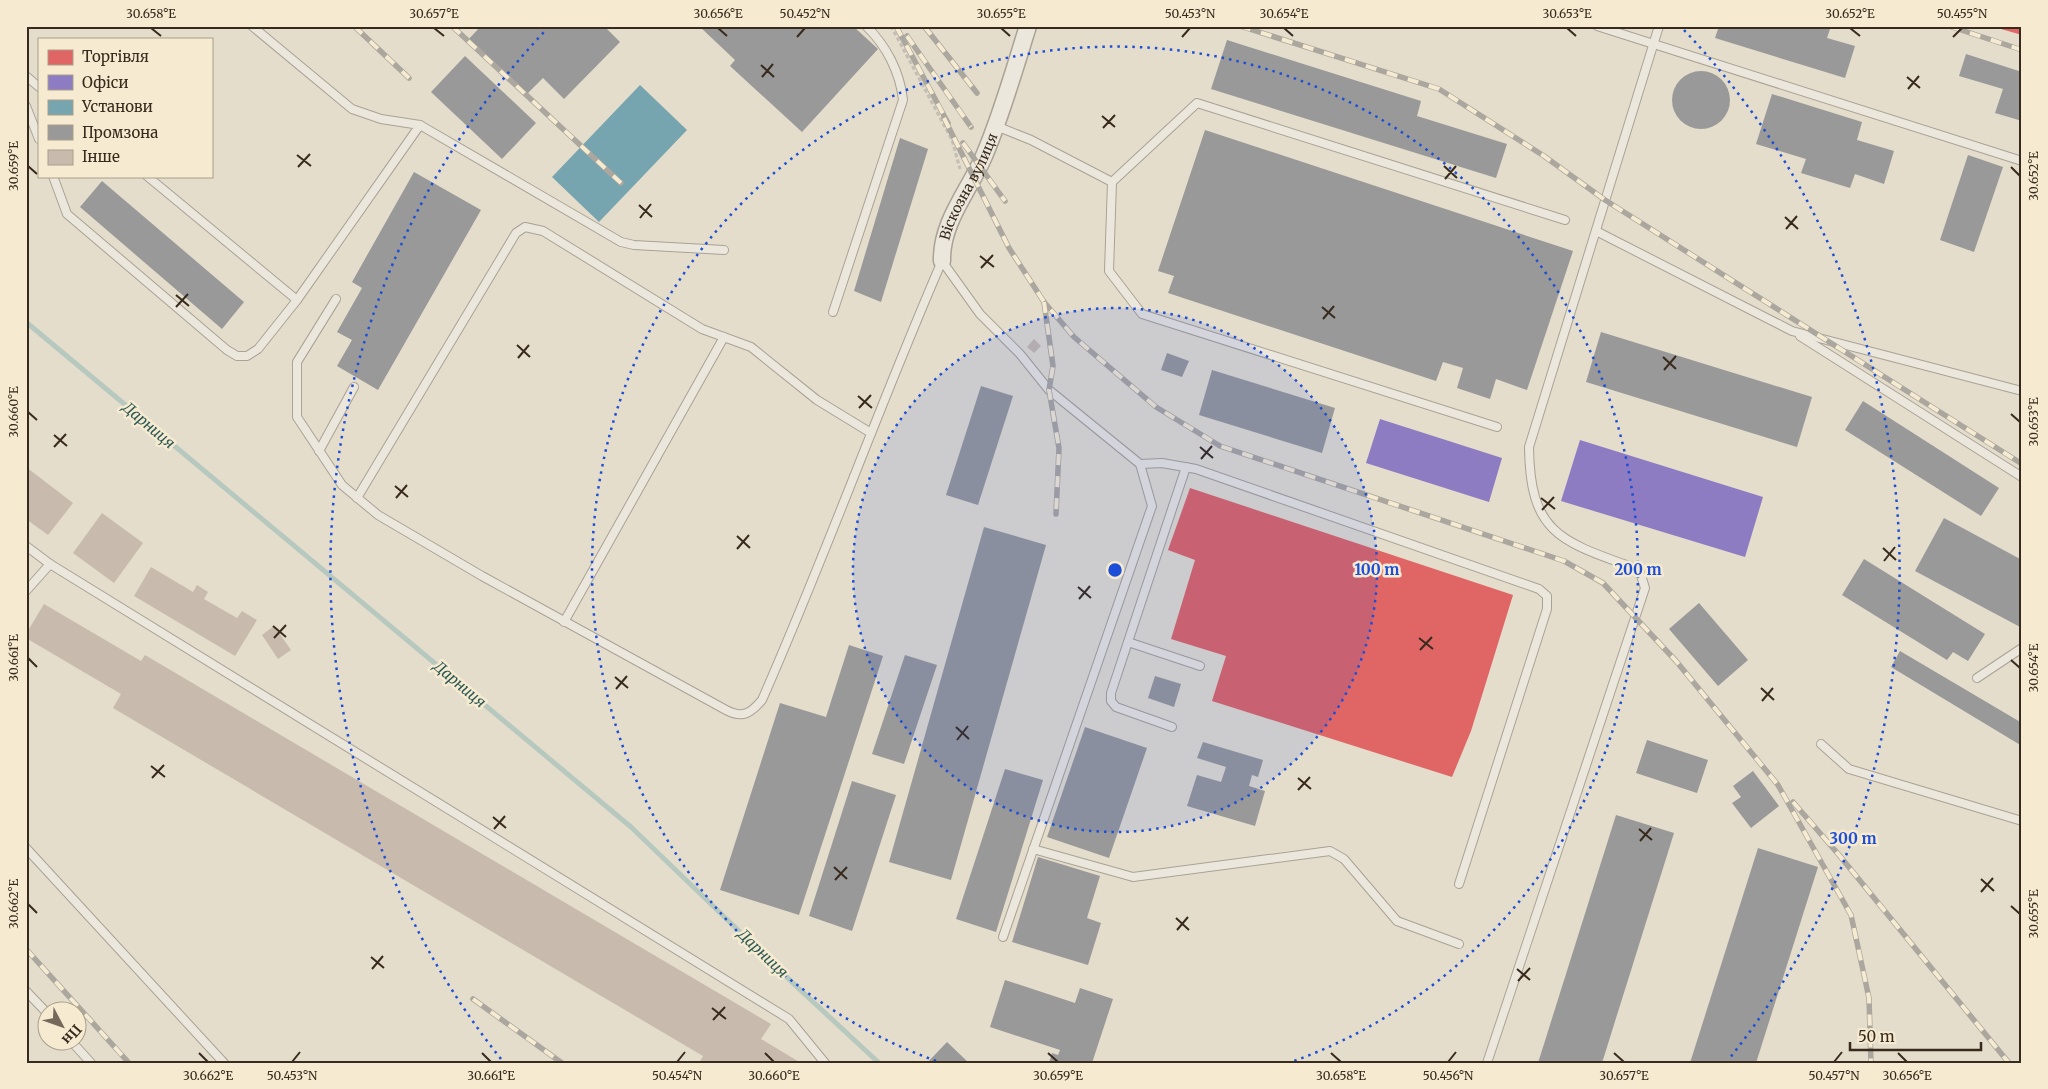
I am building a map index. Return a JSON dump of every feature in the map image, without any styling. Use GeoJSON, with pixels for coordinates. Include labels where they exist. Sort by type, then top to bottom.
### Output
{"type":"FeatureCollection","features":[{"type":"Feature","properties":{"kind":"street","name":"Віскозна вулиця"},"geometry":{"type":"LineString","coordinates":[[942,261],[942,246],[966,188],[983,159],[996,126],[1028,26]]}},
{"type":"Feature","properties":{"kind":"lane"},"geometry":{"type":"LineString","coordinates":[[252,26],[352,109],[381,119],[420,125],[621,242],[634,246],[724,250]]}},
{"type":"Feature","properties":{"kind":"lane"},"geometry":{"type":"LineString","coordinates":[[833,312],[903,100],[900,85],[885,48],[866,26]]}},
{"type":"Feature","properties":{"kind":"lane"},"geometry":{"type":"LineString","coordinates":[[1597,26],[2022,161]]}},
{"type":"Feature","properties":{"kind":"lane"},"geometry":{"type":"LineString","coordinates":[[1487,1063],[1645,588],[1640,572],[1632,567],[1577,547],[1552,529],[1536,505],[1530,478],[1529,447],[1659,26]]}},
{"type":"Feature","properties":{"kind":"lane"},"geometry":{"type":"LineString","coordinates":[[26,76],[38,85]]}},
{"type":"Feature","properties":{"kind":"lane"},"geometry":{"type":"LineString","coordinates":[[1498,427],[1142,314],[1109,271],[1112,182],[1197,102],[1565,220]]}},
{"type":"Feature","properties":{"kind":"lane"},"geometry":{"type":"LineString","coordinates":[[26,106],[38,137]]}},
{"type":"Feature","properties":{"kind":"lane"},"geometry":{"type":"LineString","coordinates":[[53,178],[67,214],[219,344],[237,356],[247,356],[258,349],[297,300],[420,125]]}},
{"type":"Feature","properties":{"kind":"lane"},"geometry":{"type":"LineString","coordinates":[[996,126],[1031,140],[1112,182]]}},
{"type":"Feature","properties":{"kind":"lane"},"geometry":{"type":"LineString","coordinates":[[149,178],[297,300]]}},
{"type":"Feature","properties":{"kind":"lane"},"geometry":{"type":"LineString","coordinates":[[357,498],[516,233],[525,227],[543,231],[702,329],[751,347],[817,400],[871,433]]}},
{"type":"Feature","properties":{"kind":"lane"},"geometry":{"type":"LineString","coordinates":[[1596,231],[1792,331],[2022,477]]}},
{"type":"Feature","properties":{"kind":"lane"},"geometry":{"type":"LineString","coordinates":[[942,261],[980,314],[1020,354],[1049,390],[1140,464],[1152,506],[1002,937]]}},
{"type":"Feature","properties":{"kind":"lane","name":"Віскозна вулиця"},"geometry":{"type":"LineString","coordinates":[[564,622],[731,713],[744,716],[754,709],[762,700],[799,616],[905,345],[942,261]]}},
{"type":"Feature","properties":{"kind":"lane"},"geometry":{"type":"LineString","coordinates":[[336,299],[297,362],[297,417],[342,485],[378,515],[564,622],[724,337]]}},
{"type":"Feature","properties":{"kind":"lane"},"geometry":{"type":"LineString","coordinates":[[1792,331],[2022,391]]}},
{"type":"Feature","properties":{"kind":"lane"},"geometry":{"type":"LineString","coordinates":[[319,451],[354,387]]}},
{"type":"Feature","properties":{"kind":"lane"},"geometry":{"type":"LineString","coordinates":[[1140,464],[1162,462],[1186,467],[1538,589],[1547,596],[1547,609],[1459,884]]}},
{"type":"Feature","properties":{"kind":"lane"},"geometry":{"type":"LineString","coordinates":[[1172,727],[1123,711],[1111,701],[1111,693],[1186,467]]}},
{"type":"Feature","properties":{"kind":"lane"},"geometry":{"type":"LineString","coordinates":[[26,546],[50,564],[789,1019],[825,1063]]}},
{"type":"Feature","properties":{"kind":"lane"},"geometry":{"type":"LineString","coordinates":[[26,591],[50,564]]}},
{"type":"Feature","properties":{"kind":"lane"},"geometry":{"type":"LineString","coordinates":[[1128,642],[1200,666]]}},
{"type":"Feature","properties":{"kind":"lane"},"geometry":{"type":"LineString","coordinates":[[1977,678],[2022,648]]}},
{"type":"Feature","properties":{"kind":"lane"},"geometry":{"type":"LineString","coordinates":[[1821,744],[1849,769],[2022,821]]}},
{"type":"Feature","properties":{"kind":"lane"},"geometry":{"type":"LineString","coordinates":[[26,848],[224,1063]]}},
{"type":"Feature","properties":{"kind":"lane"},"geometry":{"type":"LineString","coordinates":[[1033,849],[1133,877],[1330,851],[1344,859],[1397,921],[1459,944]]}},
{"type":"Feature","properties":{"kind":"lane"},"geometry":{"type":"LineString","coordinates":[[26,991],[38,1004]]}},
{"type":"Feature","properties":{"kind":"lane"},"geometry":{"type":"LineString","coordinates":[[81,1052],[91,1063]]}},
{"type":"Feature","properties":{"kind":"path"},"geometry":{"type":"LineString","coordinates":[[890,26],[952,140],[966,188]]}},
{"type":"Feature","properties":{"kind":"building: Торгівля"},"geometry":{"type":"Polygon","coordinates":[[[2022,26],[2022,35],[1994,27],[2022,26]]]}},
{"type":"Feature","properties":{"kind":"building: Торгівля"},"geometry":{"type":"Polygon","coordinates":[[[1190,488],[1513,595],[1471,731],[1452,777],[1212,701],[1226,656],[1171,639],[1195,560],[1168,550],[1190,488]]]}},
{"type":"Feature","properties":{"kind":"building: Офіси"},"geometry":{"type":"Polygon","coordinates":[[[1380,419],[1502,458],[1489,502],[1366,463],[1380,419]]]}},
{"type":"Feature","properties":{"kind":"building: Офіси"},"geometry":{"type":"Polygon","coordinates":[[[1580,440],[1763,497],[1745,557],[1561,501],[1580,440]]]}},
{"type":"Feature","properties":{"kind":"building: Установи"},"geometry":{"type":"Polygon","coordinates":[[[640,85],[687,130],[599,222],[552,177],[640,85]]]}},
{"type":"Feature","properties":{"kind":"building: Промзона"},"geometry":{"type":"Polygon","coordinates":[[[481,26],[604,26],[620,42],[564,99],[543,78],[525,96],[467,41],[481,26]]]}},
{"type":"Feature","properties":{"kind":"building: Промзона"},"geometry":{"type":"Polygon","coordinates":[[[699,26],[853,26],[878,49],[802,132],[730,66],[735,60],[699,26]]]}},
{"type":"Feature","properties":{"kind":"building: Промзона"},"geometry":{"type":"Polygon","coordinates":[[[1719,26],[1831,26],[1827,38],[1855,46],[1845,78],[1715,38],[1719,26]]]}},
{"type":"Feature","properties":{"kind":"building: Промзона"},"geometry":{"type":"Polygon","coordinates":[[[1227,40],[1421,101],[1417,116],[1507,144],[1496,178],[1211,89],[1227,40]]]}},
{"type":"Feature","properties":{"kind":"building: Промзона"},"geometry":{"type":"Polygon","coordinates":[[[1966,54],[2022,72],[2022,121],[1995,113],[2003,89],[1959,76],[1966,54]]]}},
{"type":"Feature","properties":{"kind":"building: Промзона"},"geometry":{"type":"Polygon","coordinates":[[[465,56],[536,123],[502,159],[431,92],[465,56]]]}},
{"type":"Feature","properties":{"kind":"building: Промзона"},"geometry":{"type":"Polygon","coordinates":[[[1701,71],[1712,73],[1725,84],[1730,100],[1728,111],[1717,124],[1701,129],[1690,127],[1677,116],[1672,100],[1674,89],[1685,76],[1701,71]]]}},
{"type":"Feature","properties":{"kind":"building: Промзона"},"geometry":{"type":"Polygon","coordinates":[[[1772,94],[1862,122],[1857,140],[1894,151],[1884,184],[1855,174],[1850,188],[1801,173],[1806,159],[1756,144],[1772,94]]]}},
{"type":"Feature","properties":{"kind":"building: Промзона"},"geometry":{"type":"Polygon","coordinates":[[[1205,130],[1573,251],[1527,390],[1496,379],[1490,399],[1457,388],[1463,368],[1443,362],[1436,381],[1168,293],[1174,276],[1158,271],[1205,130]]]}},
{"type":"Feature","properties":{"kind":"building: Промзона"},"geometry":{"type":"Polygon","coordinates":[[[900,138],[928,149],[881,302],[854,291],[900,138]]]}},
{"type":"Feature","properties":{"kind":"building: Промзона"},"geometry":{"type":"Polygon","coordinates":[[[1968,155],[2003,167],[1974,252],[1940,240],[1968,155]]]}},
{"type":"Feature","properties":{"kind":"building: Промзона"},"geometry":{"type":"Polygon","coordinates":[[[414,172],[481,210],[378,390],[337,366],[352,340],[337,332],[362,288],[352,282],[414,172]]]}},
{"type":"Feature","properties":{"kind":"building: Промзона"},"geometry":{"type":"Polygon","coordinates":[[[102,181],[244,302],[222,329],[80,207],[102,181]]]}},
{"type":"Feature","properties":{"kind":"building: Промзона"},"geometry":{"type":"Polygon","coordinates":[[[1601,332],[1812,397],[1797,447],[1586,382],[1601,332]]]}},
{"type":"Feature","properties":{"kind":"building: Промзона"},"geometry":{"type":"Polygon","coordinates":[[[1167,353],[1189,361],[1182,377],[1161,370],[1167,353]]]}},
{"type":"Feature","properties":{"kind":"building: Промзона"},"geometry":{"type":"Polygon","coordinates":[[[1212,370],[1335,408],[1322,453],[1199,415],[1212,370]]]}},
{"type":"Feature","properties":{"kind":"building: Промзона"},"geometry":{"type":"Polygon","coordinates":[[[981,386],[1013,396],[978,505],[946,495],[981,386]]]}},
{"type":"Feature","properties":{"kind":"building: Промзона"},"geometry":{"type":"Polygon","coordinates":[[[1863,401],[1999,488],[1981,516],[1845,430],[1863,401]]]}},
{"type":"Feature","properties":{"kind":"building: Промзона"},"geometry":{"type":"Polygon","coordinates":[[[1944,518],[2022,560],[2022,628],[1915,571],[1944,518]]]}},
{"type":"Feature","properties":{"kind":"building: Промзона"},"geometry":{"type":"Polygon","coordinates":[[[984,527],[1046,545],[951,880],[889,862],[984,527]]]}},
{"type":"Feature","properties":{"kind":"building: Промзона"},"geometry":{"type":"Polygon","coordinates":[[[1864,559],[1985,634],[1968,661],[1953,652],[1947,660],[1842,595],[1864,559]]]}},
{"type":"Feature","properties":{"kind":"building: Промзона"},"geometry":{"type":"Polygon","coordinates":[[[1699,603],[1748,660],[1718,686],[1669,629],[1699,603]]]}},
{"type":"Feature","properties":{"kind":"building: Промзона"},"geometry":{"type":"Polygon","coordinates":[[[849,645],[883,656],[799,915],[720,890],[780,703],[826,717],[849,645]]]}},
{"type":"Feature","properties":{"kind":"building: Промзона"},"geometry":{"type":"Polygon","coordinates":[[[1900,651],[2022,723],[2022,746],[1891,667],[1900,651]]]}},
{"type":"Feature","properties":{"kind":"building: Промзона"},"geometry":{"type":"Polygon","coordinates":[[[905,655],[937,665],[904,764],[872,754],[905,655]]]}},
{"type":"Feature","properties":{"kind":"building: Промзона"},"geometry":{"type":"Polygon","coordinates":[[[1155,676],[1181,684],[1174,707],[1148,698],[1155,676]]]}},
{"type":"Feature","properties":{"kind":"building: Промзона"},"geometry":{"type":"Polygon","coordinates":[[[1085,727],[1147,748],[1109,858],[1047,837],[1085,727]]]}},
{"type":"Feature","properties":{"kind":"building: Промзона"},"geometry":{"type":"Polygon","coordinates":[[[1647,740],[1708,760],[1697,793],[1636,773],[1647,740]]]}},
{"type":"Feature","properties":{"kind":"building: Промзона"},"geometry":{"type":"Polygon","coordinates":[[[1203,742],[1263,760],[1258,777],[1252,775],[1249,786],[1265,791],[1255,826],[1187,806],[1197,775],[1221,782],[1226,767],[1197,758],[1203,742]]]}},
{"type":"Feature","properties":{"kind":"building: Промзона"},"geometry":{"type":"Polygon","coordinates":[[[1005,769],[1043,780],[996,932],[956,919],[1005,769]]]}},
{"type":"Feature","properties":{"kind":"building: Промзона"},"geometry":{"type":"Polygon","coordinates":[[[1753,771],[1779,806],[1751,828],[1732,803],[1741,797],[1733,786],[1753,771]]]}},
{"type":"Feature","properties":{"kind":"building: Промзона"},"geometry":{"type":"Polygon","coordinates":[[[852,781],[896,795],[852,931],[809,916],[852,781]]]}},
{"type":"Feature","properties":{"kind":"building: Промзона"},"geometry":{"type":"Polygon","coordinates":[[[1616,815],[1674,833],[1602,1063],[1538,1063],[1616,815]]]}},
{"type":"Feature","properties":{"kind":"building: Промзона"},"geometry":{"type":"Polygon","coordinates":[[[1758,848],[1818,867],[1756,1063],[1690,1063],[1758,848]]]}},
{"type":"Feature","properties":{"kind":"building: Промзона"},"geometry":{"type":"Polygon","coordinates":[[[1038,857],[1100,876],[1087,918],[1101,923],[1088,965],[1012,942],[1038,857]]]}},
{"type":"Feature","properties":{"kind":"building: Промзона"},"geometry":{"type":"Polygon","coordinates":[[[1005,980],[1075,1003],[1080,988],[1113,999],[1092,1063],[1049,1063],[1052,1053],[1058,1055],[1060,1050],[990,1027],[1005,980]]]}},
{"type":"Feature","properties":{"kind":"building: Промзона"},"geometry":{"type":"Polygon","coordinates":[[[947,1042],[969,1063],[927,1063],[947,1042]]]}},
{"type":"Feature","properties":{"kind":"building: Інше"},"geometry":{"type":"Polygon","coordinates":[[[1034,339],[1041,346],[1034,353],[1027,347],[1034,339]]]}},
{"type":"Feature","properties":{"kind":"building: Інше"},"geometry":{"type":"Polygon","coordinates":[[[26,467],[73,503],[48,535],[26,519],[26,467]]]}},
{"type":"Feature","properties":{"kind":"building: Інше"},"geometry":{"type":"Polygon","coordinates":[[[102,513],[143,543],[114,583],[73,553],[102,513]]]}},
{"type":"Feature","properties":{"kind":"building: Інше"},"geometry":{"type":"Polygon","coordinates":[[[151,567],[193,592],[197,585],[208,592],[204,599],[237,618],[242,611],[257,620],[235,656],[134,596],[151,567]]]}},
{"type":"Feature","properties":{"kind":"building: Інше"},"geometry":{"type":"Polygon","coordinates":[[[44,604],[141,661],[145,655],[771,1024],[761,1039],[801,1063],[699,1063],[703,1056],[113,708],[121,694],[26,638],[26,634],[44,604]]]}},
{"type":"Feature","properties":{"kind":"building: Інше"},"geometry":{"type":"Polygon","coordinates":[[[274,626],[291,650],[278,659],[262,635],[274,626]]]}},
{"type":"Feature","properties":{"kind":"waterway","name":"Дарниця"},"geometry":{"type":"LineString","coordinates":[[26,322],[631,827],[879,1063]]}},
{"type":"Feature","properties":{"kind":"railway"},"geometry":{"type":"LineString","coordinates":[[354,26],[409,78]]}},
{"type":"Feature","properties":{"kind":"railway"},"geometry":{"type":"LineString","coordinates":[[452,26],[621,183]]}},
{"type":"Feature","properties":{"kind":"railway"},"geometry":{"type":"LineString","coordinates":[[896,26],[948,123]]}},
{"type":"Feature","properties":{"kind":"railway"},"geometry":{"type":"LineString","coordinates":[[924,26],[977,93]]}},
{"type":"Feature","properties":{"kind":"railway"},"geometry":{"type":"LineString","coordinates":[[1240,26],[1439,89],[1544,156],[1605,200],[2022,464]]}},
{"type":"Feature","properties":{"kind":"railway"},"geometry":{"type":"LineString","coordinates":[[1949,26],[2022,50]]}},
{"type":"Feature","properties":{"kind":"railway"},"geometry":{"type":"LineString","coordinates":[[907,36],[971,127]]}},
{"type":"Feature","properties":{"kind":"railway"},"geometry":{"type":"LineString","coordinates":[[944,118],[1009,248],[1044,302],[1074,337],[1156,407],[1220,446],[1564,561],[1603,583],[1676,661],[1778,785],[1851,915],[1869,998],[1871,1063]]}},
{"type":"Feature","properties":{"kind":"railway"},"geometry":{"type":"LineString","coordinates":[[963,143],[1005,201]]}},
{"type":"Feature","properties":{"kind":"railway"},"geometry":{"type":"LineString","coordinates":[[1044,302],[1053,366],[1049,390],[1059,448],[1056,514]]}},
{"type":"Feature","properties":{"kind":"railway"},"geometry":{"type":"LineString","coordinates":[[1793,802],[1839,855],[2009,1063]]}},
{"type":"Feature","properties":{"kind":"railway"},"geometry":{"type":"LineString","coordinates":[[26,949],[129,1063]]}},
{"type":"Feature","properties":{"kind":"railway"},"geometry":{"type":"LineString","coordinates":[[473,999],[562,1063]]}}]}
